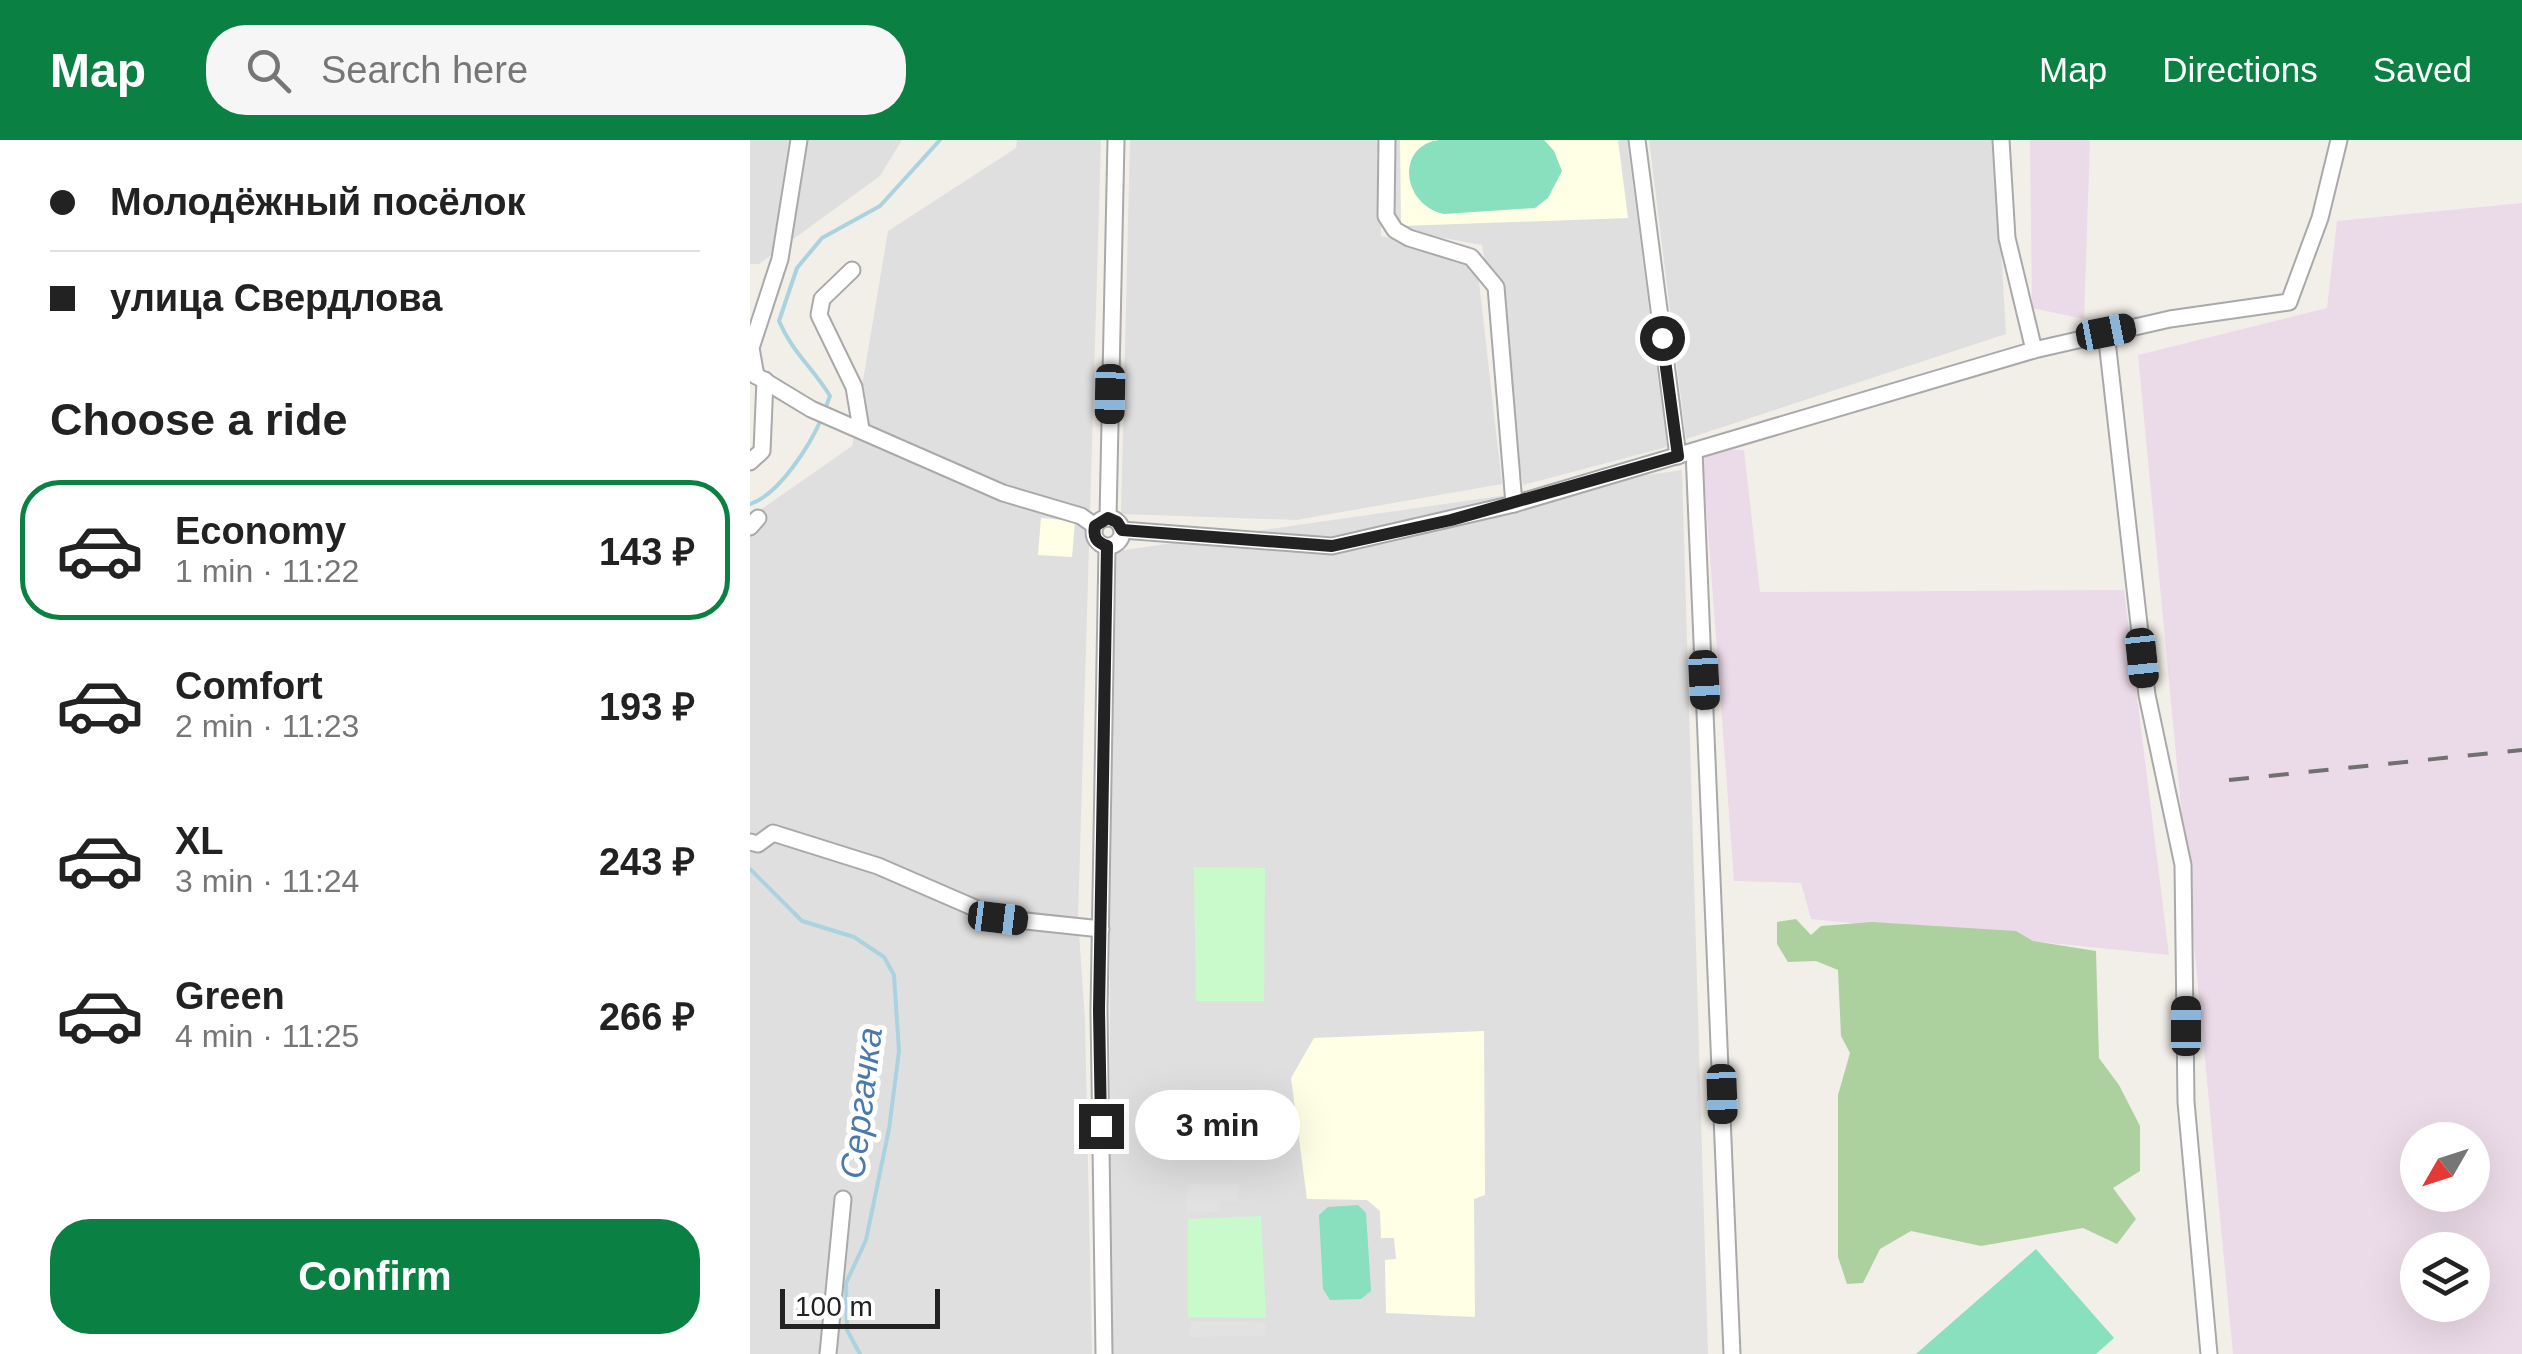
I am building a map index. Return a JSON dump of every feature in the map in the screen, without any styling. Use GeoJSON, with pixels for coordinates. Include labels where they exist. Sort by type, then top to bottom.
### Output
{"type":"FeatureCollection","features":[{"type":"Feature","properties":{"kind":"street"},"geometry":{"type":"LineString","coordinates":[[750,462],[762,451],[757,376],[750,348],[780,259],[799,140]]}},
{"type":"Feature","properties":{"kind":"street"},"geometry":{"type":"LineString","coordinates":[[1116,140],[1102,522],[1094,535],[1098,543],[1107,546],[1115,544],[1122,530]]}},
{"type":"Feature","properties":{"kind":"street"},"geometry":{"type":"LineString","coordinates":[[1387,140],[1386,216],[1395,230],[1471,257],[1496,287],[1514,504]]}},
{"type":"Feature","properties":{"kind":"street"},"geometry":{"type":"LineString","coordinates":[[1637,140],[1686,454],[1732,1354]]}},
{"type":"Feature","properties":{"kind":"street"},"geometry":{"type":"LineString","coordinates":[[2001,140],[2008,238],[2034,350]]}},
{"type":"Feature","properties":{"kind":"street"},"geometry":{"type":"LineString","coordinates":[[1122,530],[1332,546],[1514,504],[2034,350],[2106,332],[2290,302],[2320,218],[2338,140]]}},
{"type":"Feature","properties":{"kind":"street"},"geometry":{"type":"LineString","coordinates":[[852,270],[822,300],[819,316],[854,387],[853,426]]}},
{"type":"Feature","properties":{"kind":"street"},"geometry":{"type":"LineString","coordinates":[[2106,332],[2146,694],[2183,865],[2186,1102],[2209,1354]]}},
{"type":"Feature","properties":{"kind":"street"},"geometry":{"type":"LineString","coordinates":[[757,376],[811,409],[1003,493],[1102,522],[1117,522],[1122,530]]}},
{"type":"Feature","properties":{"kind":"street"},"geometry":{"type":"LineString","coordinates":[[1104,1354],[1101,929],[1107,546]]}},
{"type":"Feature","properties":{"kind":"street"},"geometry":{"type":"LineString","coordinates":[[750,842],[758,844],[773,833],[878,866],[998,918],[1101,929]]}},
{"type":"Feature","properties":{"kind":"street"},"geometry":{"type":"LineString","coordinates":[[828,1354],[843,1199]]}},
{"type":"Feature","properties":{"kind":"shaded area"},"geometry":{"type":"Polygon","coordinates":[[[750,140],[902,140],[880,176],[759,264],[750,264],[750,140]]]}},
{"type":"Feature","properties":{"kind":"shaded area"},"geometry":{"type":"Polygon","coordinates":[[[1017,140],[1101,140],[1078,918],[1085,1021],[1092,1354],[750,1354],[750,517],[852,446],[888,231],[1016,148],[1017,140]]]}},
{"type":"Feature","properties":{"kind":"shaded area"},"geometry":{"type":"Polygon","coordinates":[[[1130,140],[1380,140],[1381,236],[1463,257],[1479,282],[1502,484],[1296,520],[1121,514],[1130,140]]]}},
{"type":"Feature","properties":{"kind":"shaded area"},"geometry":{"type":"Polygon","coordinates":[[[1395,140],[1627,140],[1667,447],[1523,485],[1482,245],[1395,229],[1395,140]]]}},
{"type":"Feature","properties":{"kind":"shaded area"},"geometry":{"type":"Polygon","coordinates":[[[1400,140],[1618,140],[1628,218],[1401,226],[1400,140]]]}},
{"type":"Feature","properties":{"kind":"shaded area"},"geometry":{"type":"Polygon","coordinates":[[[1649,140],[1995,140],[2006,334],[1686,439],[1649,140]]]}},
{"type":"Feature","properties":{"kind":"shaded area"},"geometry":{"type":"Polygon","coordinates":[[[2030,140],[2090,140],[2084,319],[2032,308],[2030,140]]]}},
{"type":"Feature","properties":{"kind":"shaded area"},"geometry":{"type":"Polygon","coordinates":[[[2522,203],[2522,1354],[2233,1354],[2138,355],[2327,308],[2337,221],[2522,203]]]}},
{"type":"Feature","properties":{"kind":"shaded area"},"geometry":{"type":"Polygon","coordinates":[[[1702,449],[1744,450],[1760,592],[2124,590],[2169,955],[1811,919],[1801,883],[1734,881],[1702,449]]]}},
{"type":"Feature","properties":{"kind":"shaded area"},"geometry":{"type":"Polygon","coordinates":[[[1682,470],[1708,1354],[1110,1354],[1110,552],[1682,470]]]}},
{"type":"Feature","properties":{"kind":"shaded area"},"geometry":{"type":"Polygon","coordinates":[[[1041,518],[1075,521],[1072,557],[1038,555],[1041,518]]]}},
{"type":"Feature","properties":{"kind":"shaded area"},"geometry":{"type":"Polygon","coordinates":[[[1484,1031],[1485,1195],[1474,1199],[1475,1317],[1386,1313],[1385,1260],[1396,1259],[1394,1238],[1381,1238],[1380,1211],[1367,1200],[1307,1199],[1291,1078],[1314,1038],[1484,1031]]]}},
{"type":"Feature","properties":{"kind":"shaded area"},"geometry":{"type":"Polygon","coordinates":[[[1188,1184],[1238,1184],[1238,1201],[1220,1201],[1219,1212],[1186,1211],[1188,1184]]]}},
{"type":"Feature","properties":{"kind":"shaded area"},"geometry":{"type":"Polygon","coordinates":[[[1190,1321],[1267,1322],[1265,1336],[1189,1337],[1190,1321]]]}},
{"type":"Feature","properties":{"kind":"green space"},"geometry":{"type":"Polygon","coordinates":[[[1439,140],[1544,140],[1554,151],[1562,171],[1548,198],[1535,208],[1444,214],[1419,199],[1409,176],[1415,153],[1439,140]]]}},
{"type":"Feature","properties":{"kind":"green space"},"geometry":{"type":"Polygon","coordinates":[[[1194,867],[1265,868],[1264,1001],[1196,1001],[1194,867]]]}},
{"type":"Feature","properties":{"kind":"green space"},"geometry":{"type":"Polygon","coordinates":[[[1796,919],[1811,935],[1821,926],[1872,922],[2016,931],[2033,941],[2096,951],[2099,1058],[2119,1085],[2140,1126],[2140,1171],[2113,1188],[2136,1219],[2117,1244],[2083,1228],[1981,1246],[1911,1231],[1880,1249],[1863,1283],[1847,1284],[1838,1257],[1838,1095],[1850,1053],[1841,1036],[1838,970],[1816,961],[1788,962],[1777,944],[1777,922],[1796,919]]]}},
{"type":"Feature","properties":{"kind":"green space"},"geometry":{"type":"Polygon","coordinates":[[[1358,1205],[1366,1213],[1371,1291],[1361,1299],[1330,1300],[1323,1289],[1319,1215],[1328,1207],[1358,1205]]]}},
{"type":"Feature","properties":{"kind":"green space"},"geometry":{"type":"Polygon","coordinates":[[[1261,1216],[1266,1318],[1188,1317],[1188,1219],[1261,1216]]]}},
{"type":"Feature","properties":{"kind":"green space"},"geometry":{"type":"Polygon","coordinates":[[[2036,1249],[2114,1338],[2096,1354],[1916,1354],[2036,1249]]]}},
{"type":"Feature","properties":{"kind":"waterway","name":"Сергачка"},"geometry":{"type":"LineString","coordinates":[[825,409],[830,396],[779,321],[797,268],[822,238],[880,206],[940,140]]}},
{"type":"Feature","properties":{"kind":"waterway","name":"Сергачка"},"geometry":{"type":"LineString","coordinates":[[750,504],[783,480],[822,417]]}},
{"type":"Feature","properties":{"kind":"waterway","name":"Сергачка"},"geometry":{"type":"LineString","coordinates":[[750,869],[802,921],[854,937],[884,957],[894,975],[899,1051],[889,1129],[866,1240],[846,1283],[847,1330],[860,1354]]}},
{"type":"Feature","properties":{"kind":"railway"},"geometry":{"type":"LineString","coordinates":[[2229,780],[2522,750]]}},
{"type":"Feature","properties":{"kind":"route"},"geometry":{"type":"LineString","coordinates":[[1101,1126],[1099,1010],[1107,546],[1098,543],[1095,526],[1108,518],[1122,530],[1332,546],[1514,504],[1678,456],[1662,338]]}}]}
